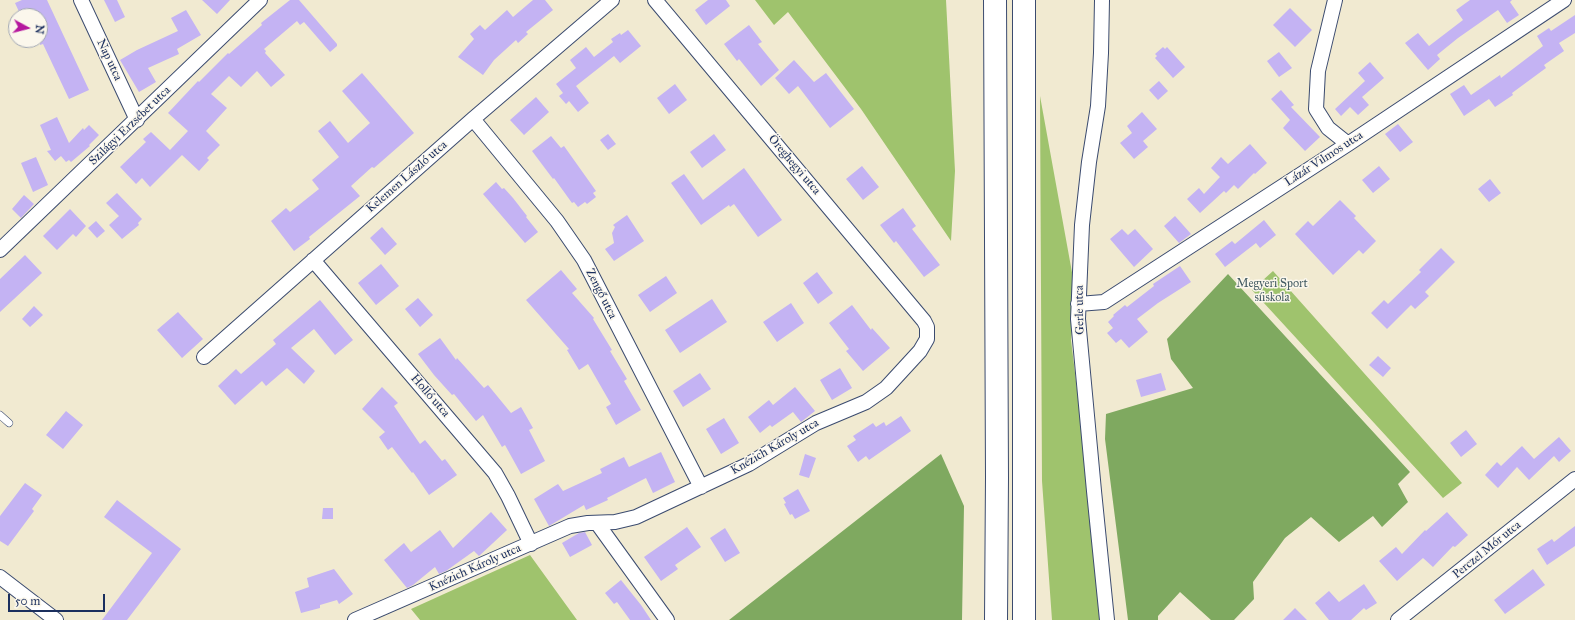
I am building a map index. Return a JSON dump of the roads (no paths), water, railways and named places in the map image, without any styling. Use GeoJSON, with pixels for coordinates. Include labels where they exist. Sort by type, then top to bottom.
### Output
{"type":"FeatureCollection","features":[{"type":"Feature","properties":{"kind":"highway"},"geometry":{"type":"LineString","coordinates":[[995,0],[997,454],[996,620]]}},
{"type":"Feature","properties":{"kind":"highway"},"geometry":{"type":"LineString","coordinates":[[1024,0],[1024,620]]}},
{"type":"Feature","properties":{"kind":"street","name":"Nap utca"},"geometry":{"type":"LineString","coordinates":[[81,0],[137,120]]}},
{"type":"Feature","properties":{"kind":"street","name":"Szilágyi Erzsébet utca"},"geometry":{"type":"LineString","coordinates":[[0,250],[137,120],[260,0]]}},
{"type":"Feature","properties":{"kind":"street","name":"Kelemen László utca"},"geometry":{"type":"LineString","coordinates":[[204,357],[473,119],[612,0]]}},
{"type":"Feature","properties":{"kind":"street","name":"Öreghegyi utca"},"geometry":{"type":"LineString","coordinates":[[655,0],[910,302],[924,321],[928,334]]}},
{"type":"Feature","properties":{"kind":"street","name":"Gerle utca"},"geometry":{"type":"LineString","coordinates":[[1102,0],[1098,106],[1089,162],[1082,225],[1078,319],[1107,620]]}},
{"type":"Feature","properties":{"kind":"street"},"geometry":{"type":"LineString","coordinates":[[1335,0],[1318,71],[1316,109],[1328,128],[1348,144]]}},
{"type":"Feature","properties":{"kind":"street","name":"Lázár Vilmos utca"},"geometry":{"type":"LineString","coordinates":[[1078,304],[1104,302],[1348,144],[1564,0]]}},
{"type":"Feature","properties":{"kind":"street","name":"Zengő utca"},"geometry":{"type":"LineString","coordinates":[[473,119],[557,221],[584,260],[701,487]]}},
{"type":"Feature","properties":{"kind":"street","name":"Holló utca"},"geometry":{"type":"LineString","coordinates":[[313,260],[495,473],[531,544]]}},
{"type":"Feature","properties":{"kind":"street","name":"Knézich Károly utca"},"geometry":{"type":"LineString","coordinates":[[355,620],[570,526],[588,523],[615,522],[636,517],[762,457],[816,423],[866,402],[886,388],[925,345],[928,334]]}},
{"type":"Feature","properties":{"kind":"street","name":"Perczel Mór utca"},"geometry":{"type":"LineString","coordinates":[[1398,620],[1575,479]]}},
{"type":"Feature","properties":{"kind":"street"},"geometry":{"type":"LineString","coordinates":[[597,523],[667,620]]}},
{"type":"Feature","properties":{"kind":"street"},"geometry":{"type":"LineString","coordinates":[[2,582],[56,620]]}},
{"type":"Feature","properties":{"kind":"lane"},"geometry":{"type":"LineString","coordinates":[[0,415],[9,423]]}},
{"type":"Feature","properties":{"kind":"park label","name":"Megyeri Sport síiskola"},"geometry":{"type":"Point","coordinates":[1272,291]}}]}
